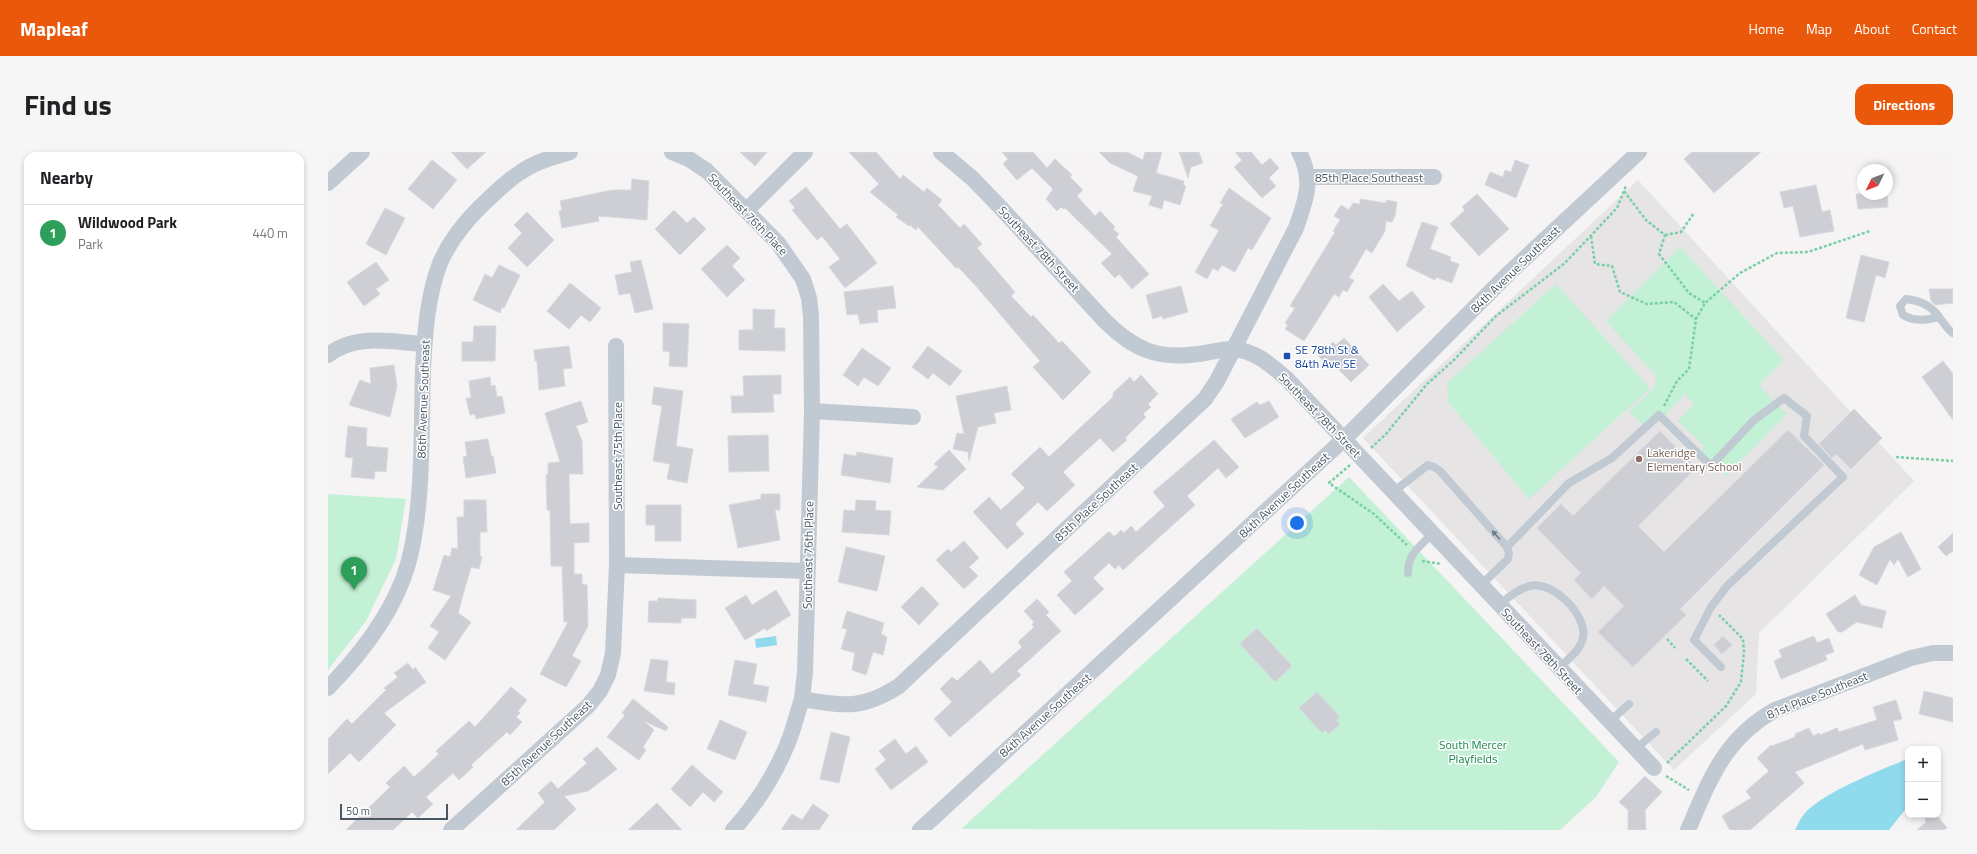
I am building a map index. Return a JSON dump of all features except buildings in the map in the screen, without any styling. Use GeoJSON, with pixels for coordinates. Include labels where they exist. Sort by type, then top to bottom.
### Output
{"type":"FeatureCollection","features":[{"type":"Feature","properties":{"kind":"street"},"geometry":{"type":"LineString","coordinates":[[328,183],[362,152]]}},
{"type":"Feature","properties":{"kind":"street","name":"86th Avenue Southeast"},"geometry":{"type":"LineString","coordinates":[[328,688],[350,665],[376,630],[408,565],[416,517],[420,476],[424,344],[433,287],[440,263],[451,242],[466,222],[493,195],[521,172],[546,160],[570,152]]}},
{"type":"Feature","properties":{"kind":"street","name":"Southeast 76th Place"},"geometry":{"type":"LineString","coordinates":[[672,152],[689,159],[707,171],[747,210],[791,260],[803,279],[809,298],[812,411],[805,672],[802,699]]}},
{"type":"Feature","properties":{"kind":"street"},"geometry":{"type":"LineString","coordinates":[[747,210],[805,152]]}},
{"type":"Feature","properties":{"kind":"street","name":"Southeast 78th Street"},"geometry":{"type":"LineString","coordinates":[[941,152],[991,197],[1104,320],[1132,345],[1162,356],[1181,357],[1234,349],[1256,356],[1272,366],[1287,379],[1499,604],[1558,669],[1654,768]]}},
{"type":"Feature","properties":{"kind":"street"},"geometry":{"type":"LineString","coordinates":[[1299,152],[1308,177]]}},
{"type":"Feature","properties":{"kind":"street","name":"84th Avenue Southeast"},"geometry":{"type":"LineString","coordinates":[[920,830],[1343,440],[1509,273],[1634,156]]}},
{"type":"Feature","properties":{"kind":"street","name":"85th Place Southeast"},"geometry":{"type":"LineString","coordinates":[[802,699],[835,705],[856,705],[884,696],[899,686],[1205,399],[1217,381],[1296,228],[1307,194],[1308,177],[1434,177]]}},
{"type":"Feature","properties":{"kind":"street"},"geometry":{"type":"LineString","coordinates":[[328,355],[348,344],[368,340],[424,344]]}},
{"type":"Feature","properties":{"kind":"street","name":"Southeast 75th Place"},"geometry":{"type":"LineString","coordinates":[[616,346],[617,565]]}},
{"type":"Feature","properties":{"kind":"street"},"geometry":{"type":"LineString","coordinates":[[812,411],[913,417]]}},
{"type":"Feature","properties":{"kind":"street"},"geometry":{"type":"LineString","coordinates":[[617,565],[807,571]]}},
{"type":"Feature","properties":{"kind":"street","name":"85th Avenue Southeast"},"geometry":{"type":"LineString","coordinates":[[451,830],[588,706],[600,692],[608,675],[614,653],[617,565]]}},
{"type":"Feature","properties":{"kind":"street","name":"81st Place Southeast"},"geometry":{"type":"LineString","coordinates":[[1688,830],[1717,765],[1744,731],[1759,719],[1775,710],[1911,658],[1933,653],[1953,653]]}},
{"type":"Feature","properties":{"kind":"street"},"geometry":{"type":"LineString","coordinates":[[733,830],[747,814],[767,785],[785,751],[802,699]]}},
{"type":"Feature","properties":{"kind":"lane"},"geometry":{"type":"LineString","coordinates":[[1939,316],[1952,332]]}},
{"type":"Feature","properties":{"kind":"lane"},"geometry":{"type":"LineString","coordinates":[[1508,547],[1569,482],[1612,458],[1659,415],[1711,466],[1754,420],[1784,398],[1807,416],[1804,436],[1843,477],[1727,586],[1711,607],[1694,640],[1721,667]]}},
{"type":"Feature","properties":{"kind":"lane"},"geometry":{"type":"LineString","coordinates":[[1393,492],[1428,465],[1434,467],[1508,547],[1510,554],[1508,559],[1481,585]]}},
{"type":"Feature","properties":{"kind":"lane"},"geometry":{"type":"LineString","coordinates":[[1408,573],[1407,565],[1412,554],[1432,534]]}},
{"type":"Feature","properties":{"kind":"lane"},"geometry":{"type":"LineString","coordinates":[[1499,604],[1518,591],[1532,585],[1545,587],[1557,594],[1570,605],[1580,617],[1583,628],[1583,637],[1579,648],[1558,669]]}},
{"type":"Feature","properties":{"kind":"lane"},"geometry":{"type":"LineString","coordinates":[[1609,722],[1629,704]]}},
{"type":"Feature","properties":{"kind":"lane"},"geometry":{"type":"LineString","coordinates":[[1635,749],[1656,732]]}},
{"type":"Feature","properties":{"kind":"path"},"geometry":{"type":"LineString","coordinates":[[1441,565],[1418,560],[1412,554],[1406,542],[1374,514],[1329,483],[1386,434],[1427,384],[1454,360],[1496,316],[1565,263],[1617,208],[1629,180],[1634,156]]}},
{"type":"Feature","properties":{"kind":"path"},"geometry":{"type":"LineString","coordinates":[[1624,191],[1646,220],[1665,235],[1681,232],[1694,213]]}},
{"type":"Feature","properties":{"kind":"path"},"geometry":{"type":"LineString","coordinates":[[1659,415],[1677,381],[1689,369],[1696,319],[1705,303],[1740,273],[1777,252],[1808,252],[1870,231]]}},
{"type":"Feature","properties":{"kind":"path"},"geometry":{"type":"LineString","coordinates":[[1591,235],[1595,264],[1612,266],[1620,292],[1647,304],[1674,302],[1696,319]]}},
{"type":"Feature","properties":{"kind":"path"},"geometry":{"type":"LineString","coordinates":[[1665,235],[1659,254],[1689,293],[1705,303]]}},
{"type":"Feature","properties":{"kind":"path"},"geometry":{"type":"LineString","coordinates":[[1896,457],[1953,461]]}},
{"type":"Feature","properties":{"kind":"path"},"geometry":{"type":"LineString","coordinates":[[1654,768],[1668,762],[1726,706],[1740,682],[1744,652],[1743,639],[1711,607]]}},
{"type":"Feature","properties":{"kind":"path"},"geometry":{"type":"LineString","coordinates":[[1667,640],[1675,648]]}},
{"type":"Feature","properties":{"kind":"path"},"geometry":{"type":"LineString","coordinates":[[1686,659],[1708,681]]}},
{"type":"Feature","properties":{"kind":"path"},"geometry":{"type":"LineString","coordinates":[[1654,768],[1702,798]]}},
{"type":"Feature","properties":{"kind":"shaded area","name":"Lakeridge Elementary School"},"geometry":{"type":"Polygon","coordinates":[[[1638,180],[1914,481],[1759,633],[1756,694],[1674,770],[1363,438],[1638,180]]]}},
{"type":"Feature","properties":{"kind":"green space"},"geometry":{"type":"Polygon","coordinates":[[[1680,247],[1784,360],[1760,384],[1762,389],[1787,414],[1726,476],[1701,451],[1705,447],[1678,421],[1694,404],[1685,394],[1654,426],[1650,427],[1641,423],[1629,412],[1654,388],[1656,376],[1606,321],[1680,247]]]}},
{"type":"Feature","properties":{"kind":"green space"},"geometry":{"type":"Polygon","coordinates":[[[1556,284],[1650,388],[1529,499],[1448,402],[1447,383],[1556,284]]]}},
{"type":"Feature","properties":{"kind":"green space","name":"South Mercer Playfields"},"geometry":{"type":"Polygon","coordinates":[[[1349,477],[1619,762],[1596,797],[1560,830],[961,829],[1349,477]]]}},
{"type":"Feature","properties":{"kind":"green space"},"geometry":{"type":"Polygon","coordinates":[[[328,494],[406,499],[396,559],[366,621],[328,670],[328,494]]]}},
{"type":"Feature","properties":{"kind":"water"},"geometry":{"type":"Polygon","coordinates":[[[776,636],[777,645],[756,648],[755,639],[776,636]]]}},
{"type":"Feature","properties":{"kind":"water"},"geometry":{"type":"Polygon","coordinates":[[[1905,760],[1905,810],[1889,830],[1795,830],[1807,811],[1818,802],[1870,774],[1905,760]]]}},
{"type":"Feature","properties":{"kind":"place","name":"SE 78th St & 84th Ave SE"},"geometry":{"type":"Point","coordinates":[1287,356]}},
{"type":"Feature","properties":{"kind":"place","name":"Lakeridge Elementary School"},"geometry":{"type":"Point","coordinates":[1639,459]}},
{"type":"Feature","properties":{"kind":"place","name":"Wildwood Park"},"geometry":{"type":"Point","coordinates":[354,590]}}]}
